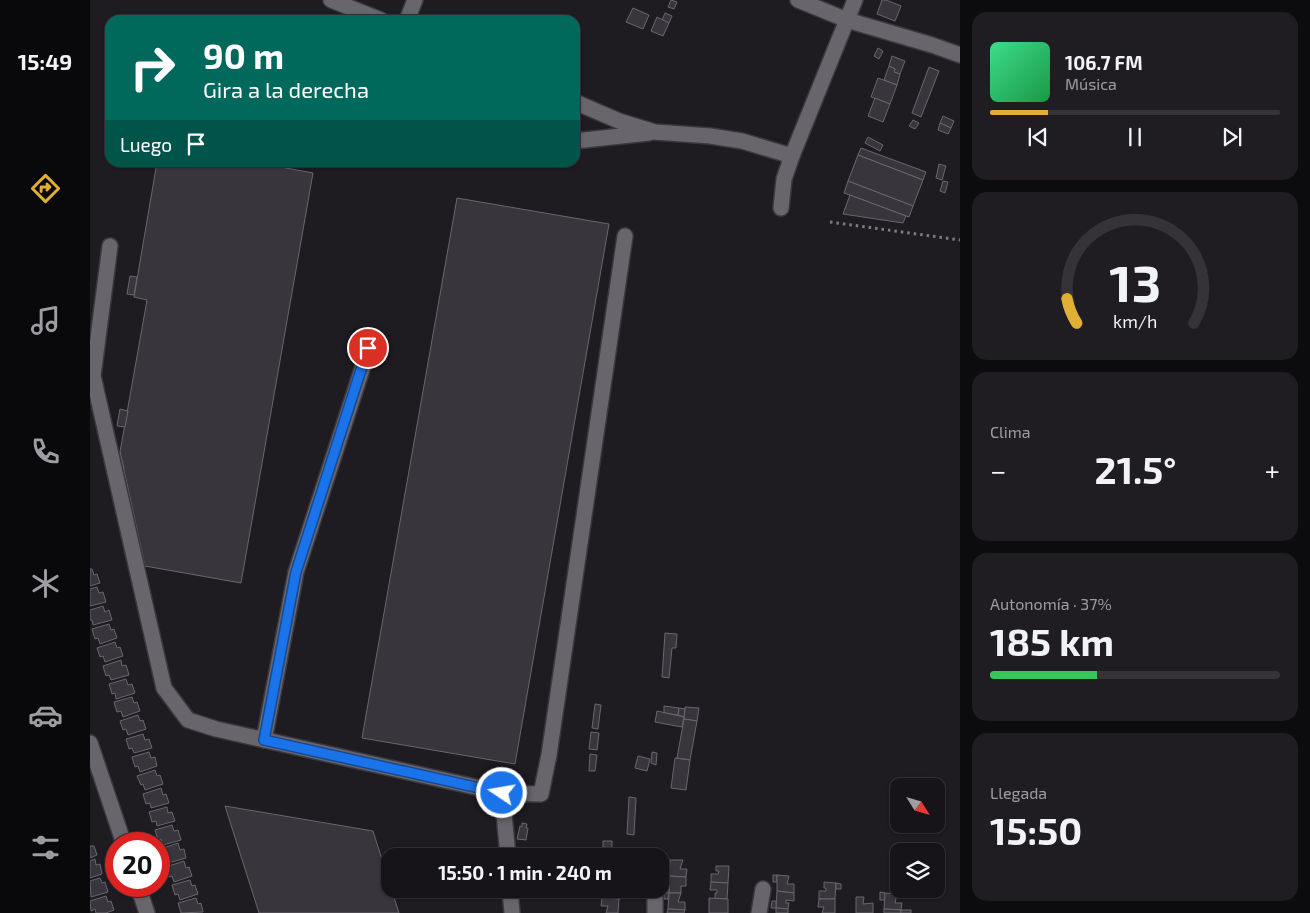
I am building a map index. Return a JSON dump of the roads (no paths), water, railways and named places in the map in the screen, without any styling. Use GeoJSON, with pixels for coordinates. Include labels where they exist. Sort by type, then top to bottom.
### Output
{"type":"FeatureCollection","features":[{"type":"Feature","properties":{"kind":"street"},"geometry":{"type":"LineString","coordinates":[[330,0],[368,15]]}},
{"type":"Feature","properties":{"kind":"street"},"geometry":{"type":"LineString","coordinates":[[408,15],[415,0]]}},
{"type":"Feature","properties":{"kind":"street"},"geometry":{"type":"LineString","coordinates":[[798,0],[847,20],[960,55]]}},
{"type":"Feature","properties":{"kind":"street"},"geometry":{"type":"LineString","coordinates":[[781,208],[784,179],[792,156],[855,0]]}},
{"type":"Feature","properties":{"kind":"street"},"geometry":{"type":"LineString","coordinates":[[580,104],[619,121],[655,132]]}},
{"type":"Feature","properties":{"kind":"street"},"geometry":{"type":"LineString","coordinates":[[580,140],[655,132],[710,136],[742,141],[792,156]]}},
{"type":"Feature","properties":{"kind":"street"},"geometry":{"type":"LineString","coordinates":[[110,246],[93,376],[164,688],[188,720],[216,729],[502,793],[542,794],[551,746],[625,236]]}},
{"type":"Feature","properties":{"kind":"street"},"geometry":{"type":"LineString","coordinates":[[264,740],[296,572],[368,348]]}},
{"type":"Feature","properties":{"kind":"street"},"geometry":{"type":"LineString","coordinates":[[90,743],[120,832]]}},
{"type":"Feature","properties":{"kind":"street"},"geometry":{"type":"LineString","coordinates":[[502,793],[507,848]]}},
{"type":"Feature","properties":{"kind":"street"},"geometry":{"type":"LineString","coordinates":[[759,913],[763,890]]}},
{"type":"Feature","properties":{"kind":"street"},"geometry":{"type":"LineString","coordinates":[[142,897],[147,913]]}},
{"type":"Feature","properties":{"kind":"street"},"geometry":{"type":"LineString","coordinates":[[511,898],[512,913]]}},
{"type":"Feature","properties":{"kind":"street"},"geometry":{"type":"LineString","coordinates":[[655,898],[655,913]]}}]}
